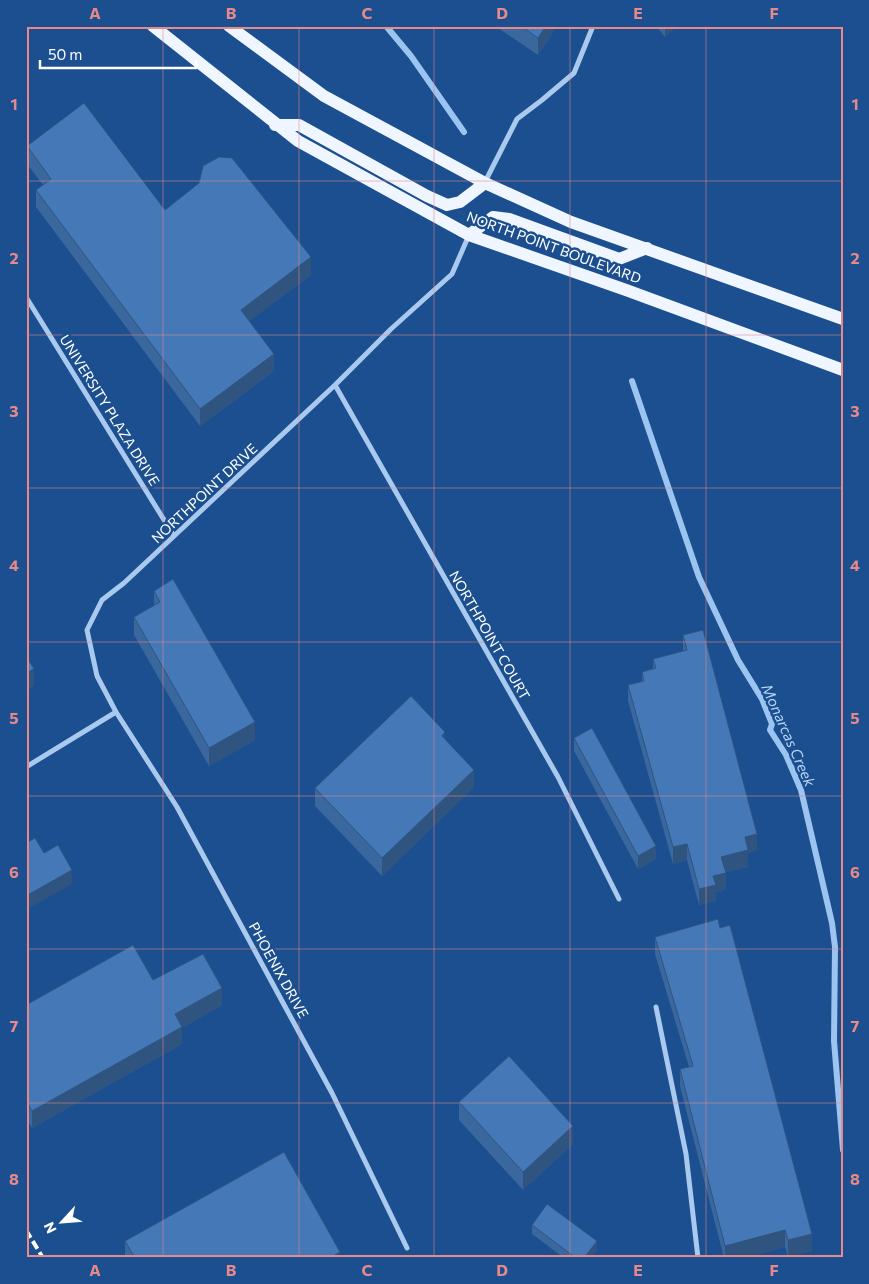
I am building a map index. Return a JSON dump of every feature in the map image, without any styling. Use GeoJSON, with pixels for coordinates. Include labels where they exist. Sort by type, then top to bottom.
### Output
{"type":"FeatureCollection","features":[{"type":"Feature","properties":{"kind":"main road","name":"NORTH POINT BOULEVARD"},"geometry":{"type":"LineString","coordinates":[[153,26],[275,125],[298,141],[469,235],[626,290],[843,370]]}},
{"type":"Feature","properties":{"kind":"main road"},"geometry":{"type":"LineString","coordinates":[[229,26],[324,96],[485,183],[571,222],[843,319]]}},
{"type":"Feature","properties":{"kind":"main road"},"geometry":{"type":"LineString","coordinates":[[275,125],[300,125],[427,196],[447,205],[460,202],[485,183]]}},
{"type":"Feature","properties":{"kind":"main road"},"geometry":{"type":"LineString","coordinates":[[469,235],[493,217],[510,219],[619,260],[647,248]]}},
{"type":"Feature","properties":{"kind":"street"},"geometry":{"type":"LineString","coordinates":[[485,183],[517,119],[574,73],[593,26]]}},
{"type":"Feature","properties":{"kind":"street","name":"NORTHPOINT DRIVE"},"geometry":{"type":"LineString","coordinates":[[116,712],[97,676],[87,630],[102,600],[124,583],[335,385],[390,329],[452,274],[469,235]]}},
{"type":"Feature","properties":{"kind":"street","name":"UNIVERSITY PLAZA DRIVE"},"geometry":{"type":"LineString","coordinates":[[26,297],[174,536]]}},
{"type":"Feature","properties":{"kind":"street","name":"NORTHPOINT COURT"},"geometry":{"type":"LineString","coordinates":[[335,385],[558,777],[619,898]]}},
{"type":"Feature","properties":{"kind":"street"},"geometry":{"type":"LineString","coordinates":[[26,767],[116,712]]}},
{"type":"Feature","properties":{"kind":"street","name":"PHOENIX DRIVE"},"geometry":{"type":"LineString","coordinates":[[116,712],[177,807],[332,1093],[407,1248]]}},
{"type":"Feature","properties":{"kind":"street"},"geometry":{"type":"LineString","coordinates":[[656,1007],[686,1154],[698,1258]]}},
{"type":"Feature","properties":{"kind":"building"},"geometry":{"type":"Polygon","coordinates":[[[521,26],[546,26],[538,38],[521,26]]]}},
{"type":"Feature","properties":{"kind":"building"},"geometry":{"type":"Polygon","coordinates":[[[84,103],[165,210],[199,183],[203,166],[219,157],[232,158],[311,257],[241,310],[274,354],[200,409],[36,190],[51,179],[27,146],[84,103]]]}},
{"type":"Feature","properties":{"kind":"building"},"geometry":{"type":"Polygon","coordinates":[[[173,579],[255,722],[209,748],[134,617],[160,602],[154,591],[173,579]]]}},
{"type":"Feature","properties":{"kind":"building"},"geometry":{"type":"Polygon","coordinates":[[[703,630],[757,834],[745,837],[748,850],[721,857],[726,873],[713,876],[716,885],[699,889],[687,844],[673,847],[628,685],[644,681],[642,672],[656,668],[653,659],[687,650],[683,635],[703,630]]]}},
{"type":"Feature","properties":{"kind":"building"},"geometry":{"type":"Polygon","coordinates":[[[26,656],[34,669],[26,673],[26,656]]]}},
{"type":"Feature","properties":{"kind":"building"},"geometry":{"type":"Polygon","coordinates":[[[411,696],[445,732],[442,736],[474,770],[382,858],[315,788],[411,696]]]}},
{"type":"Feature","properties":{"kind":"building"},"geometry":{"type":"Polygon","coordinates":[[[592,728],[656,846],[638,856],[574,738],[592,728]]]}},
{"type":"Feature","properties":{"kind":"building"},"geometry":{"type":"Polygon","coordinates":[[[35,838],[44,853],[58,845],[72,870],[26,896],[26,843],[35,838]]]}},
{"type":"Feature","properties":{"kind":"building"},"geometry":{"type":"Polygon","coordinates":[[[718,919],[720,928],[730,925],[812,1234],[788,1240],[785,1230],[725,1246],[680,1069],[693,1066],[655,937],[718,919]]]}},
{"type":"Feature","properties":{"kind":"building"},"geometry":{"type":"Polygon","coordinates":[[[133,945],[153,980],[203,954],[222,988],[175,1014],[182,1027],[32,1111],[26,1100],[26,1005],[133,945]]]}},
{"type":"Feature","properties":{"kind":"building"},"geometry":{"type":"Polygon","coordinates":[[[509,1056],[573,1126],[523,1172],[459,1102],[509,1056]]]}},
{"type":"Feature","properties":{"kind":"building"},"geometry":{"type":"Polygon","coordinates":[[[284,1152],[340,1252],[330,1258],[135,1258],[125,1241],[284,1152]]]}},
{"type":"Feature","properties":{"kind":"building"},"geometry":{"type":"Polygon","coordinates":[[[547,1204],[597,1241],[584,1258],[576,1258],[532,1225],[547,1204]]]}},
{"type":"Feature","properties":{"kind":"waterway","name":"Monarcas Creek"},"geometry":{"type":"LineString","coordinates":[[386,26],[411,56],[464,132]]}},
{"type":"Feature","properties":{"kind":"waterway","name":"Monarcas Creek"},"geometry":{"type":"LineString","coordinates":[[632,381],[699,577],[738,660],[762,699],[772,724],[770,730],[786,755],[801,790],[832,923],[835,947],[834,1041],[843,1150]]}},
{"type":"Feature","properties":{"kind":"railway"},"geometry":{"type":"LineString","coordinates":[[26,1230],[43,1258]]}}]}
